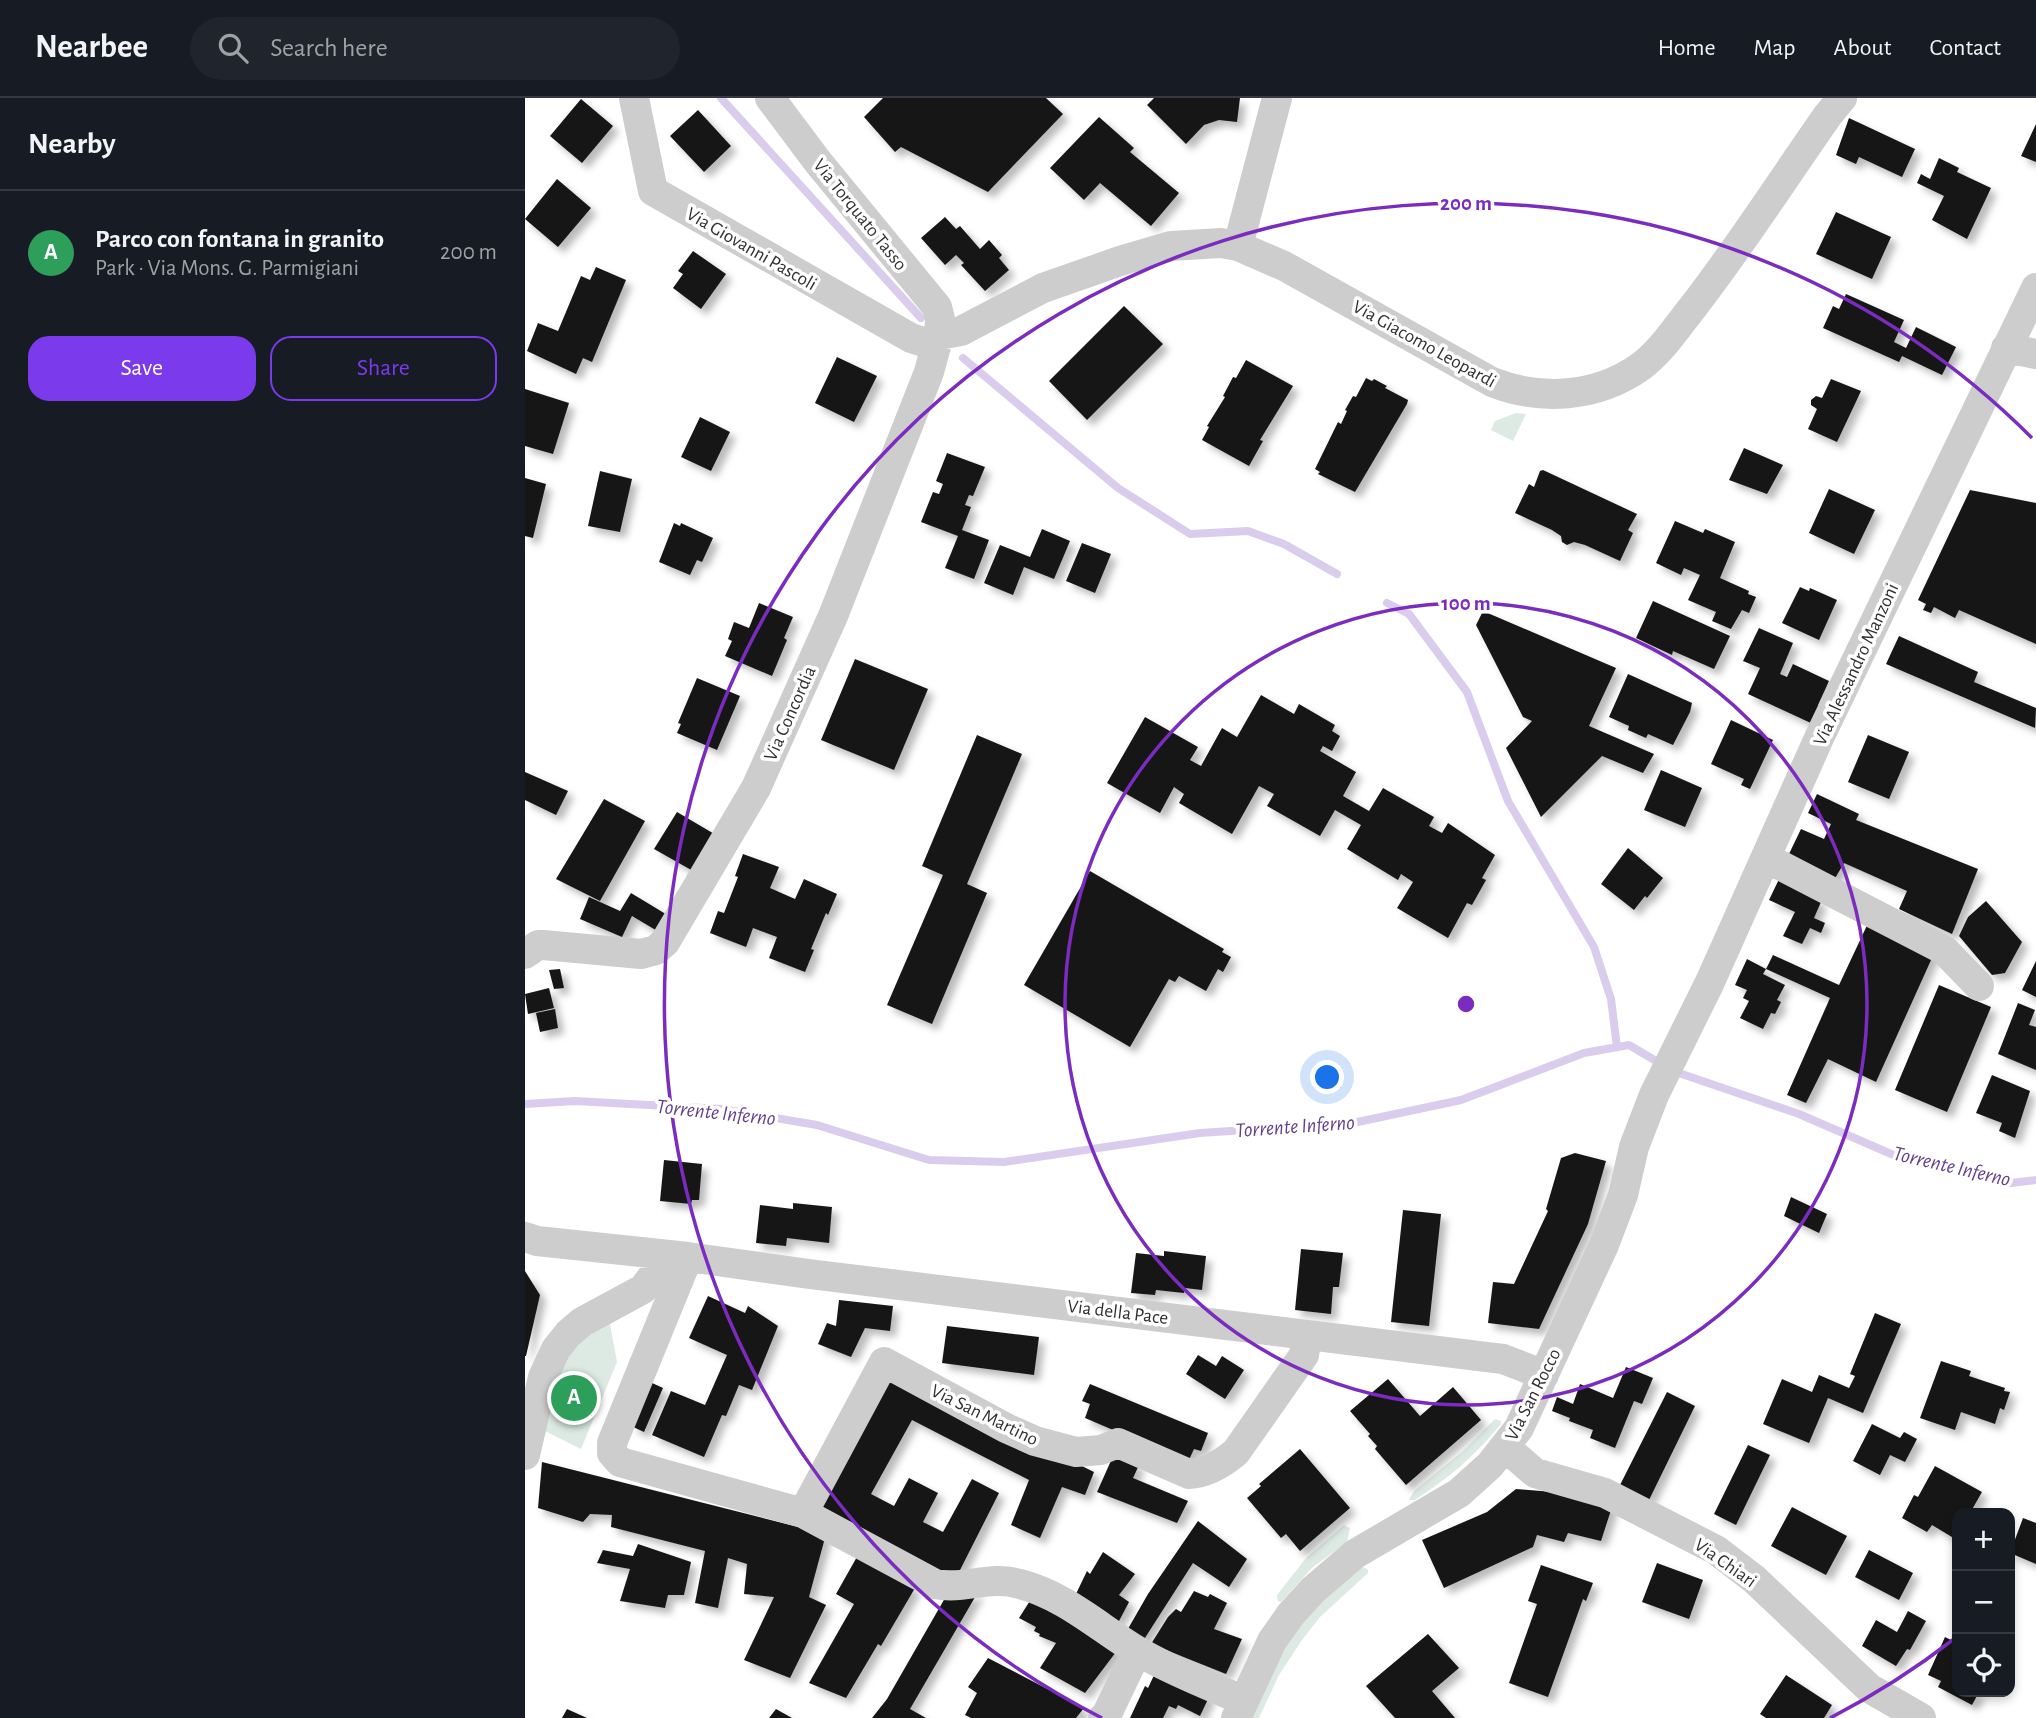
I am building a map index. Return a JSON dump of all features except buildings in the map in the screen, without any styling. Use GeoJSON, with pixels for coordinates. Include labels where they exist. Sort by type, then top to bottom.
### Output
{"type":"FeatureCollection","features":[{"type":"Feature","properties":{"kind":"street","name":"Via Giovanni Pascoli"},"geometry":{"type":"LineString","coordinates":[[634,98],[653,191],[911,338],[938,340]]}},
{"type":"Feature","properties":{"kind":"street","name":"Via Torquato Tasso"},"geometry":{"type":"LineString","coordinates":[[770,98],[818,162],[937,307],[940,319],[938,340]]}},
{"type":"Feature","properties":{"kind":"street"},"geometry":{"type":"LineString","coordinates":[[1238,246],[1277,98]]}},
{"type":"Feature","properties":{"kind":"street","name":"Via Giacomo Leopardi"},"geometry":{"type":"LineString","coordinates":[[938,340],[1044,288],[1120,261],[1171,246],[1197,243],[1238,246],[1284,265],[1499,384],[1538,393],[1592,390],[1639,368],[1661,348],[1715,278],[1842,98]]}},
{"type":"Feature","properties":{"kind":"street","name":"Via Alessandro Manzoni"},"geometry":{"type":"LineString","coordinates":[[1710,982],[1819,738],[2036,288]]}},
{"type":"Feature","properties":{"kind":"street","name":"Via Concordia"},"geometry":{"type":"LineString","coordinates":[[525,954],[538,945],[641,954],[656,950],[665,942],[756,788],[833,616],[908,431],[938,340]]}},
{"type":"Feature","properties":{"kind":"street"},"geometry":{"type":"LineString","coordinates":[[2005,348],[2036,354]]}},
{"type":"Feature","properties":{"kind":"street"},"geometry":{"type":"LineString","coordinates":[[1766,858],[1944,950],[1979,986]]}},
{"type":"Feature","properties":{"kind":"street","name":"Via San Rocco"},"geometry":{"type":"LineString","coordinates":[[1240,1709],[1272,1641],[1291,1614],[1313,1590],[1355,1555],[1459,1493],[1477,1478],[1519,1428],[1616,1216],[1634,1147],[1654,1096],[1710,982]]}},
{"type":"Feature","properties":{"kind":"street"},"geometry":{"type":"LineString","coordinates":[[525,1237],[537,1241],[674,1255]]}},
{"type":"Feature","properties":{"kind":"street"},"geometry":{"type":"LineString","coordinates":[[525,1455],[543,1377],[556,1349],[582,1322],[643,1289],[674,1255]]}},
{"type":"Feature","properties":{"kind":"street"},"geometry":{"type":"LineString","coordinates":[[674,1255],[612,1443],[612,1453],[620,1462],[803,1513],[935,1584],[948,1587],[999,1579],[1058,1598],[1137,1651],[1240,1709]]}},
{"type":"Feature","properties":{"kind":"street","name":"Via della Pace"},"geometry":{"type":"LineString","coordinates":[[674,1255],[1503,1359],[1544,1375]]}},
{"type":"Feature","properties":{"kind":"street","name":"Via San Martino"},"geometry":{"type":"LineString","coordinates":[[803,1513],[884,1362],[1035,1441],[1076,1452],[1101,1450],[1118,1443],[1189,1474],[1199,1474],[1220,1464],[1236,1452],[1304,1355],[1307,1335]]}},
{"type":"Feature","properties":{"kind":"street","name":"Via Chiari"},"geometry":{"type":"LineString","coordinates":[[1505,1447],[1535,1473],[1605,1493],[1716,1550],[1754,1578],[1869,1688],[1921,1718]]}},
{"type":"Feature","properties":{"kind":"street"},"geometry":{"type":"LineString","coordinates":[[1103,1718],[1137,1651]]}},
{"type":"Feature","properties":{"kind":"shaded area"},"geometry":{"type":"Polygon","coordinates":[[[1516,413],[1526,414],[1513,441],[1491,430],[1495,421],[1516,413]]]}},
{"type":"Feature","properties":{"kind":"shaded area"},"geometry":{"type":"Polygon","coordinates":[[[601,1311],[610,1324],[617,1362],[581,1449],[543,1430],[547,1367],[601,1311]]]}},
{"type":"Feature","properties":{"kind":"shaded area"},"geometry":{"type":"Polygon","coordinates":[[[1495,1419],[1501,1421],[1501,1424],[1471,1456],[1428,1491],[1415,1500],[1409,1500],[1414,1491],[1463,1451],[1495,1419]]]}},
{"type":"Feature","properties":{"kind":"shaded area"},"geometry":{"type":"Polygon","coordinates":[[[1344,1525],[1350,1528],[1347,1542],[1312,1568],[1281,1602],[1278,1601],[1277,1595],[1306,1558],[1344,1525]]]}},
{"type":"Feature","properties":{"kind":"shaded area"},"geometry":{"type":"Polygon","coordinates":[[[1363,1567],[1368,1573],[1320,1617],[1279,1675],[1259,1718],[1251,1718],[1281,1656],[1303,1622],[1363,1567]]]}},
{"type":"Feature","properties":{"kind":"waterway"},"geometry":{"type":"LineString","coordinates":[[721,98],[921,318]]}},
{"type":"Feature","properties":{"kind":"waterway"},"geometry":{"type":"LineString","coordinates":[[963,358],[1118,488],[1190,534],[1248,531],[1284,544],[1337,574]]}},
{"type":"Feature","properties":{"kind":"waterway"},"geometry":{"type":"LineString","coordinates":[[1387,603],[1409,614],[1467,692],[1508,801],[1594,947],[1611,999],[1617,1047]]}},
{"type":"Feature","properties":{"kind":"waterway","name":"Torrente Inferno"},"geometry":{"type":"LineString","coordinates":[[525,1104],[575,1101],[722,1109],[817,1125],[929,1160],[1004,1162],[1200,1133],[1353,1123],[1461,1100],[1584,1053],[1629,1045],[1673,1071],[1799,1114],[1905,1160],[2011,1183],[2036,1180]]}},
{"type":"Feature","properties":{"kind":"place","name":"Parco con fontana in granito"},"geometry":{"type":"Point","coordinates":[574,1398]}}]}
